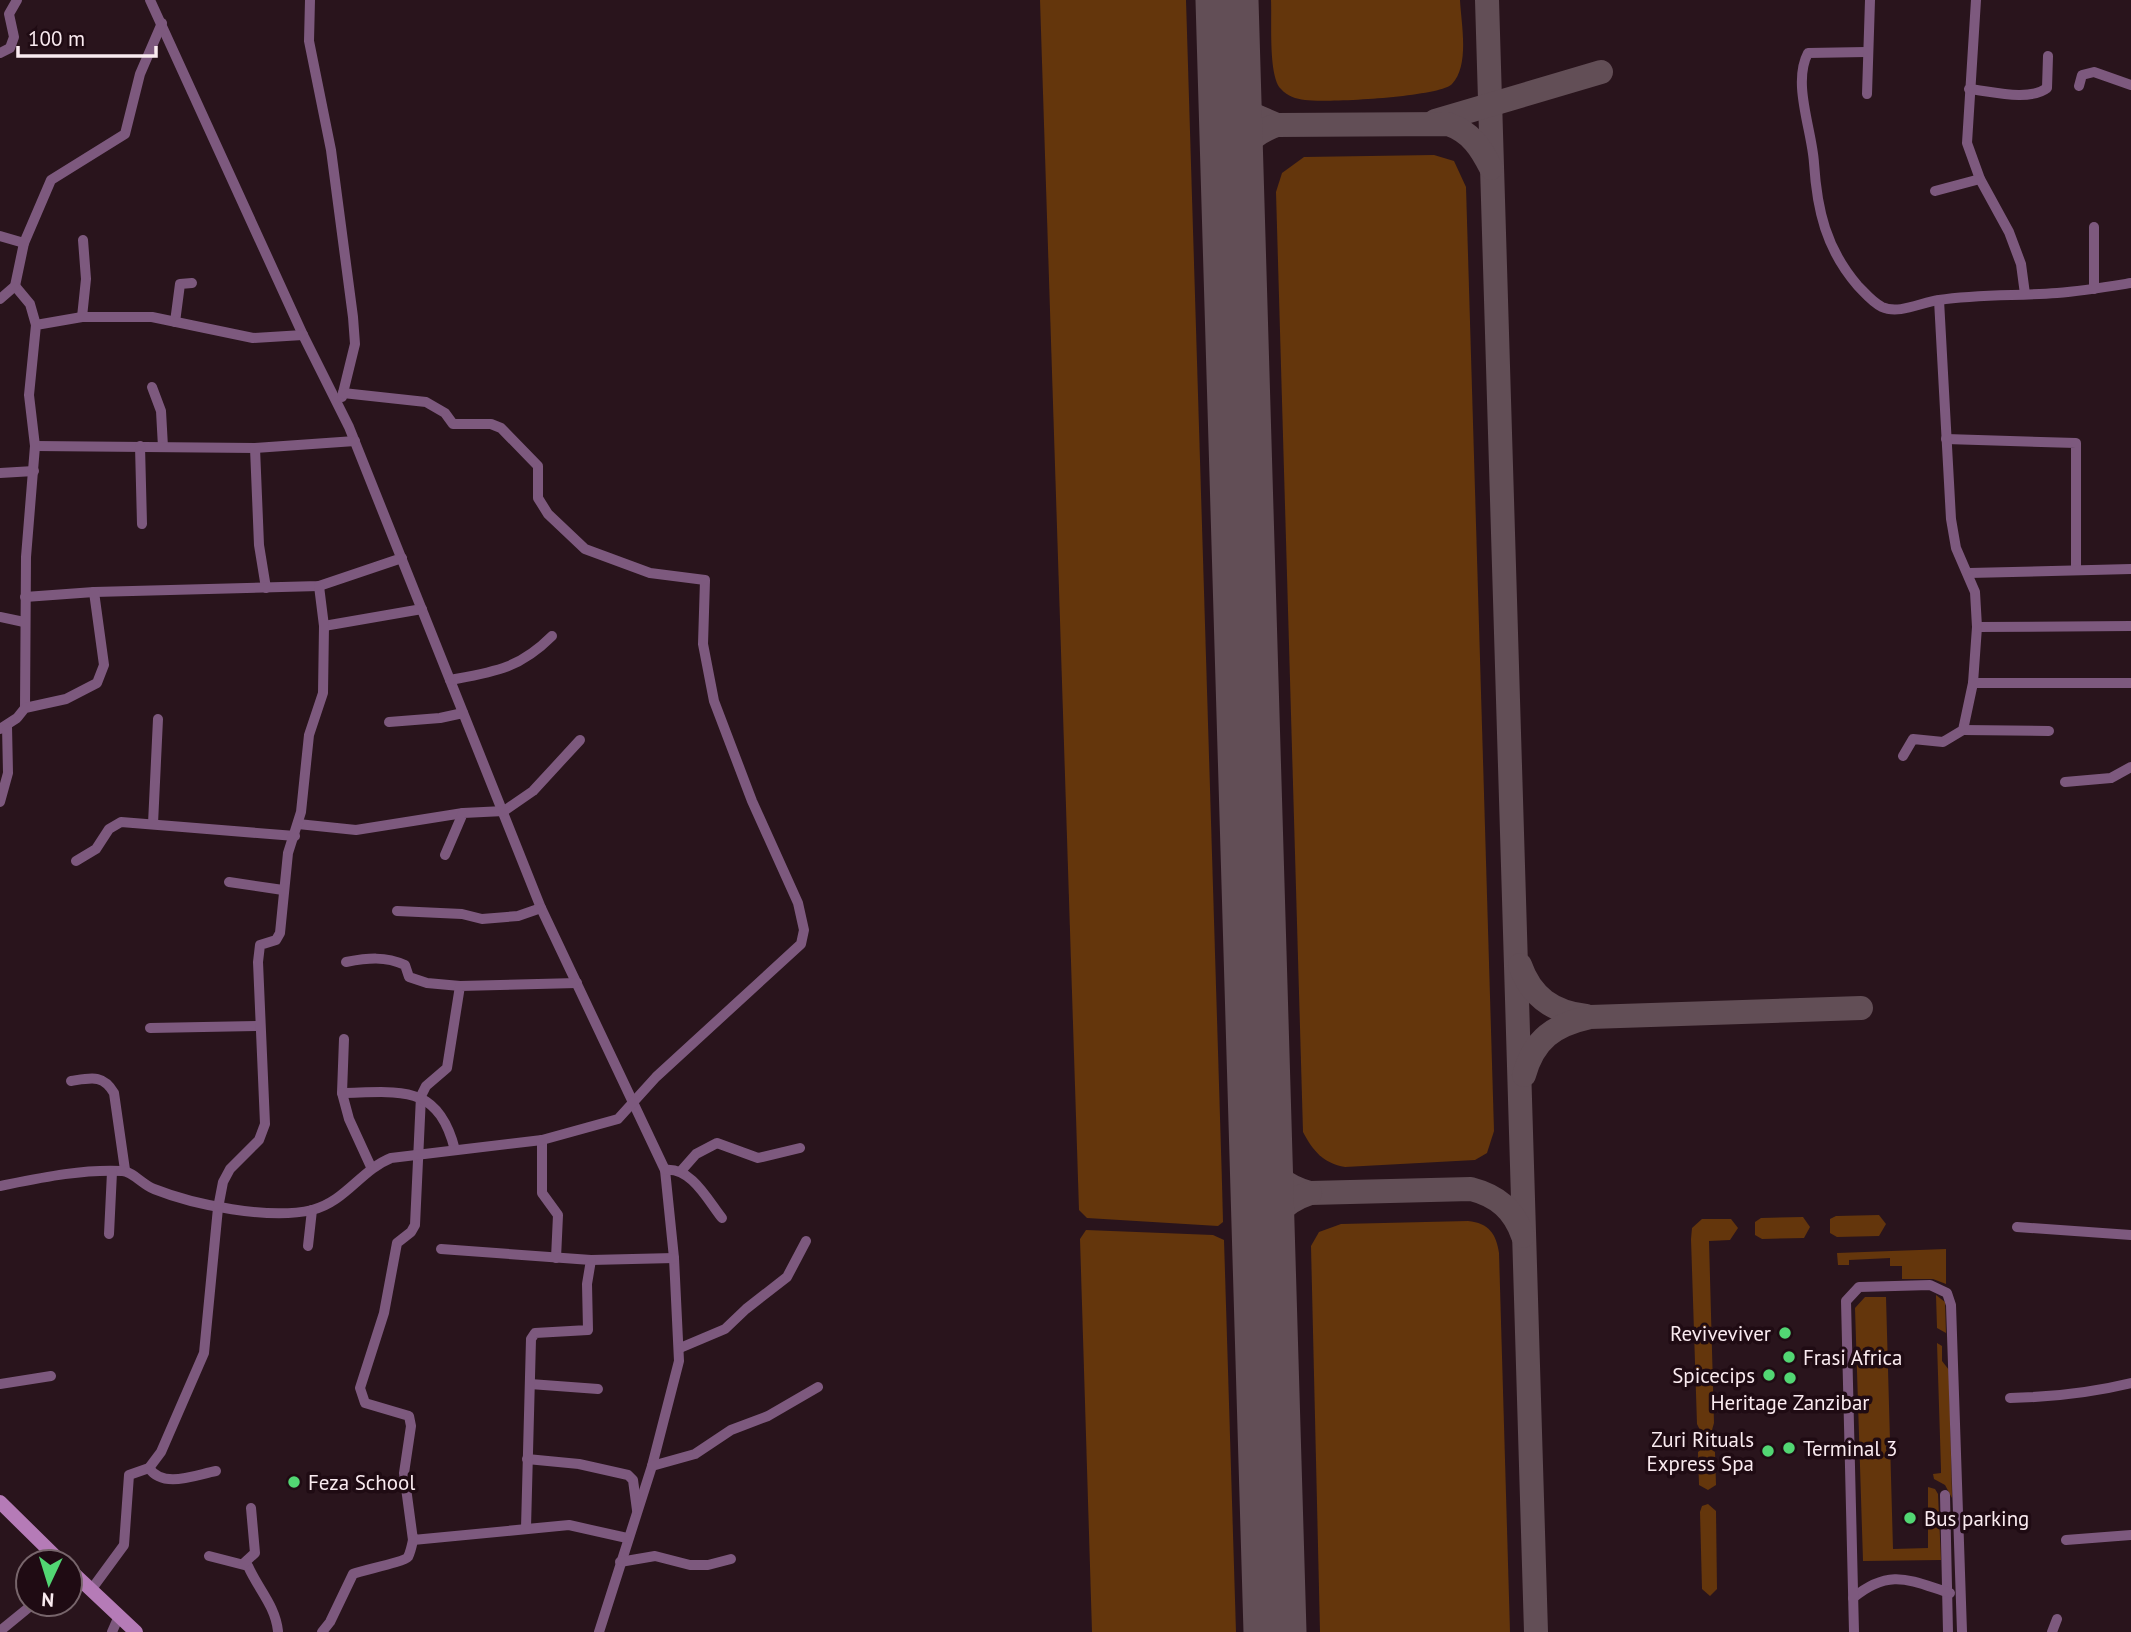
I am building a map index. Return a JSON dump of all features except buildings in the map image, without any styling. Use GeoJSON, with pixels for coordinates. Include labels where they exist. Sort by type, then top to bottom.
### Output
{"type":"FeatureCollection","features":[{"type":"Feature","properties":{"kind":"main road"},"geometry":{"type":"LineString","coordinates":[[0,1502],[47,1548]]}},
{"type":"Feature","properties":{"kind":"main road"},"geometry":{"type":"LineString","coordinates":[[84,1583],[136,1632]]}},
{"type":"Feature","properties":{"kind":"street"},"geometry":{"type":"LineString","coordinates":[[0,53],[10,48],[14,37],[9,14],[17,0]]}},
{"type":"Feature","properties":{"kind":"street"},"geometry":{"type":"LineString","coordinates":[[150,0],[303,335],[355,441],[541,908],[664,1170],[680,1348],[652,1466],[627,1538],[600,1632]]}},
{"type":"Feature","properties":{"kind":"street"},"geometry":{"type":"LineString","coordinates":[[310,0],[309,41],[331,150],[353,317],[355,345],[339,405]]}},
{"type":"Feature","properties":{"kind":"street"},"geometry":{"type":"LineString","coordinates":[[1867,94],[1866,52],[1870,0]]}},
{"type":"Feature","properties":{"kind":"street"},"geometry":{"type":"LineString","coordinates":[[1976,0],[1967,143],[1980,179],[2009,232],[2021,264],[2025,294]]}},
{"type":"Feature","properties":{"kind":"street"},"geometry":{"type":"LineString","coordinates":[[0,299],[15,286],[24,243],[51,180],[125,134],[140,74],[162,23]]}},
{"type":"Feature","properties":{"kind":"street"},"geometry":{"type":"LineString","coordinates":[[1866,52],[1808,53],[1803,63],[1801,80],[1812,139],[1816,199],[1824,228],[1835,254],[1851,278],[1870,299],[1884,308],[1902,309],[1939,300],[2094,289],[2131,283]]}},
{"type":"Feature","properties":{"kind":"street"},"geometry":{"type":"LineString","coordinates":[[1969,89],[2008,93],[2042,92],[2047,88],[2048,56]]}},
{"type":"Feature","properties":{"kind":"street"},"geometry":{"type":"LineString","coordinates":[[2080,86],[2082,75],[2094,72],[2131,86]]}},
{"type":"Feature","properties":{"kind":"street"},"geometry":{"type":"LineString","coordinates":[[1935,191],[1980,179]]}},
{"type":"Feature","properties":{"kind":"street"},"geometry":{"type":"LineString","coordinates":[[2094,227],[2094,289]]}},
{"type":"Feature","properties":{"kind":"street"},"geometry":{"type":"LineString","coordinates":[[0,236],[24,243]]}},
{"type":"Feature","properties":{"kind":"street"},"geometry":{"type":"LineString","coordinates":[[82,317],[86,279],[83,240]]}},
{"type":"Feature","properties":{"kind":"street"},"geometry":{"type":"LineString","coordinates":[[175,322],[180,284],[192,283]]}},
{"type":"Feature","properties":{"kind":"street"},"geometry":{"type":"LineString","coordinates":[[15,286],[30,304],[36,325],[29,395],[35,446],[24,622],[25,708]]}},
{"type":"Feature","properties":{"kind":"street"},"geometry":{"type":"LineString","coordinates":[[1939,300],[1954,538],[1975,592],[1977,627],[1973,683],[1963,730]]}},
{"type":"Feature","properties":{"kind":"street"},"geometry":{"type":"LineString","coordinates":[[36,325],[82,317],[152,317],[253,338],[303,335]]}},
{"type":"Feature","properties":{"kind":"street"},"geometry":{"type":"LineString","coordinates":[[152,387],[161,411],[163,447]]}},
{"type":"Feature","properties":{"kind":"street"},"geometry":{"type":"LineString","coordinates":[[0,1186],[76,1172],[125,1170],[148,1187],[180,1199],[218,1208],[312,1210],[341,1196],[371,1167],[391,1158],[542,1140],[618,1119],[800,944],[804,930],[798,903],[752,801],[714,701],[703,644],[705,580],[650,573],[586,550],[548,514],[538,498],[538,466],[501,428],[491,424],[453,424],[445,413],[426,402],[343,393]]}},
{"type":"Feature","properties":{"kind":"street"},"geometry":{"type":"LineString","coordinates":[[1946,439],[2076,443],[2079,448],[2076,570]]}},
{"type":"Feature","properties":{"kind":"street"},"geometry":{"type":"LineString","coordinates":[[35,446],[255,448],[355,441]]}},
{"type":"Feature","properties":{"kind":"street"},"geometry":{"type":"LineString","coordinates":[[140,446],[142,524]]}},
{"type":"Feature","properties":{"kind":"street"},"geometry":{"type":"LineString","coordinates":[[255,448],[259,545],[266,587]]}},
{"type":"Feature","properties":{"kind":"street"},"geometry":{"type":"LineString","coordinates":[[0,473],[34,471]]}},
{"type":"Feature","properties":{"kind":"street"},"geometry":{"type":"LineString","coordinates":[[25,597],[94,592],[319,586],[402,558]]}},
{"type":"Feature","properties":{"kind":"street"},"geometry":{"type":"LineString","coordinates":[[1969,573],[2131,569]]}},
{"type":"Feature","properties":{"kind":"street"},"geometry":{"type":"LineString","coordinates":[[91,1590],[124,1545],[129,1475],[149,1468],[161,1452],[204,1353],[218,1208],[230,1169],[259,1140],[265,1124],[259,954],[260,945],[279,936],[288,853],[298,824],[309,735],[323,693],[324,626],[319,586]]}},
{"type":"Feature","properties":{"kind":"street"},"geometry":{"type":"LineString","coordinates":[[0,802],[8,773],[3,727],[25,708],[66,699],[97,683],[102,676],[104,665],[94,592]]}},
{"type":"Feature","properties":{"kind":"street"},"geometry":{"type":"LineString","coordinates":[[324,626],[422,609]]}},
{"type":"Feature","properties":{"kind":"street"},"geometry":{"type":"LineString","coordinates":[[0,617],[24,622]]}},
{"type":"Feature","properties":{"kind":"street"},"geometry":{"type":"LineString","coordinates":[[1977,627],[2131,626]]}},
{"type":"Feature","properties":{"kind":"street"},"geometry":{"type":"LineString","coordinates":[[450,680],[514,665],[531,656],[552,636]]}},
{"type":"Feature","properties":{"kind":"street"},"geometry":{"type":"LineString","coordinates":[[1973,683],[2131,683]]}},
{"type":"Feature","properties":{"kind":"street"},"geometry":{"type":"LineString","coordinates":[[389,722],[463,713]]}},
{"type":"Feature","properties":{"kind":"street"},"geometry":{"type":"LineString","coordinates":[[153,824],[158,719]]}},
{"type":"Feature","properties":{"kind":"street"},"geometry":{"type":"LineString","coordinates":[[1903,756],[1913,739],[1942,742],[1963,730],[2049,731]]}},
{"type":"Feature","properties":{"kind":"street"},"geometry":{"type":"LineString","coordinates":[[298,824],[356,830],[463,813],[504,811],[533,791],[580,740]]}},
{"type":"Feature","properties":{"kind":"street"},"geometry":{"type":"LineString","coordinates":[[2065,782],[2111,778],[2131,767]]}},
{"type":"Feature","properties":{"kind":"street"},"geometry":{"type":"LineString","coordinates":[[445,855],[463,813]]}},
{"type":"Feature","properties":{"kind":"street"},"geometry":{"type":"LineString","coordinates":[[76,861],[96,849],[109,829],[121,822],[295,836]]}},
{"type":"Feature","properties":{"kind":"street"},"geometry":{"type":"LineString","coordinates":[[229,882],[283,890]]}},
{"type":"Feature","properties":{"kind":"street"},"geometry":{"type":"LineString","coordinates":[[397,911],[498,919],[541,908]]}},
{"type":"Feature","properties":{"kind":"street"},"geometry":{"type":"LineString","coordinates":[[346,961],[371,957],[389,959],[405,965],[409,977],[427,983],[460,986],[576,984]]}},
{"type":"Feature","properties":{"kind":"street"},"geometry":{"type":"LineString","coordinates":[[322,1632],[330,1622],[353,1574],[388,1563],[399,1563],[407,1557],[413,1540],[404,1473],[411,1426],[409,1416],[365,1404],[360,1388],[384,1313],[397,1243],[411,1232],[415,1225],[421,1096],[423,1090],[447,1068],[460,986]]}},
{"type":"Feature","properties":{"kind":"street"},"geometry":{"type":"LineString","coordinates":[[150,1028],[260,1026]]}},
{"type":"Feature","properties":{"kind":"street"},"geometry":{"type":"LineString","coordinates":[[344,1039],[342,1093],[349,1119],[371,1167]]}},
{"type":"Feature","properties":{"kind":"street"},"geometry":{"type":"LineString","coordinates":[[71,1081],[99,1077],[108,1082],[114,1093],[125,1170]]}},
{"type":"Feature","properties":{"kind":"street"},"geometry":{"type":"LineString","coordinates":[[342,1093],[421,1096],[438,1108],[449,1126],[454,1150]]}},
{"type":"Feature","properties":{"kind":"street"},"geometry":{"type":"LineString","coordinates":[[542,1140],[542,1193],[558,1215],[556,1258]]}},
{"type":"Feature","properties":{"kind":"street"},"geometry":{"type":"LineString","coordinates":[[681,1171],[696,1154],[717,1143],[758,1158],[800,1148]]}},
{"type":"Feature","properties":{"kind":"street"},"geometry":{"type":"LineString","coordinates":[[664,1170],[681,1171],[722,1218]]}},
{"type":"Feature","properties":{"kind":"street"},"geometry":{"type":"LineString","coordinates":[[109,1234],[112,1172]]}},
{"type":"Feature","properties":{"kind":"street"},"geometry":{"type":"LineString","coordinates":[[307,1245],[312,1210]]}},
{"type":"Feature","properties":{"kind":"street"},"geometry":{"type":"LineString","coordinates":[[2017,1227],[2131,1235]]}},
{"type":"Feature","properties":{"kind":"street"},"geometry":{"type":"LineString","coordinates":[[680,1348],[725,1329],[787,1277],[806,1241]]}},
{"type":"Feature","properties":{"kind":"street"},"geometry":{"type":"LineString","coordinates":[[441,1249],[591,1260],[674,1258]]}},
{"type":"Feature","properties":{"kind":"street"},"geometry":{"type":"LineString","coordinates":[[526,1528],[531,1339],[535,1333],[589,1330],[587,1284],[591,1260]]}},
{"type":"Feature","properties":{"kind":"street"},"geometry":{"type":"LineString","coordinates":[[1854,1632],[1845,1308],[1849,1295],[1866,1286],[1930,1285],[1942,1289],[1950,1299],[1962,1632]]}},
{"type":"Feature","properties":{"kind":"street"},"geometry":{"type":"LineString","coordinates":[[0,1384],[51,1376]]}},
{"type":"Feature","properties":{"kind":"street"},"geometry":{"type":"LineString","coordinates":[[2010,1398],[2053,1398],[2109,1390],[2131,1383]]}},
{"type":"Feature","properties":{"kind":"street"},"geometry":{"type":"LineString","coordinates":[[530,1384],[598,1390]]}},
{"type":"Feature","properties":{"kind":"street"},"geometry":{"type":"LineString","coordinates":[[652,1466],[695,1454],[732,1430],[768,1416],[818,1387]]}},
{"type":"Feature","properties":{"kind":"street"},"geometry":{"type":"LineString","coordinates":[[527,1459],[579,1464],[628,1475],[633,1480],[637,1512]]}},
{"type":"Feature","properties":{"kind":"street"},"geometry":{"type":"LineString","coordinates":[[149,1468],[155,1477],[165,1480],[216,1471]]}},
{"type":"Feature","properties":{"kind":"street"},"geometry":{"type":"LineString","coordinates":[[1945,1495],[1948,1632]]}},
{"type":"Feature","properties":{"kind":"street"},"geometry":{"type":"LineString","coordinates":[[243,1564],[255,1553],[251,1508]]}},
{"type":"Feature","properties":{"kind":"street"},"geometry":{"type":"LineString","coordinates":[[413,1540],[569,1525],[627,1538]]}},
{"type":"Feature","properties":{"kind":"street"},"geometry":{"type":"LineString","coordinates":[[2066,1540],[2131,1535]]}},
{"type":"Feature","properties":{"kind":"street"},"geometry":{"type":"LineString","coordinates":[[209,1556],[248,1566],[257,1587],[274,1610],[280,1632]]}},
{"type":"Feature","properties":{"kind":"street"},"geometry":{"type":"LineString","coordinates":[[620,1562],[655,1556],[690,1565],[708,1565],[731,1559]]}},
{"type":"Feature","properties":{"kind":"street"},"geometry":{"type":"LineString","coordinates":[[1853,1598],[1878,1581],[1896,1580],[1925,1582],[1947,1592],[1961,1592]]}},
{"type":"Feature","properties":{"kind":"street"},"geometry":{"type":"LineString","coordinates":[[112,1632],[119,1616]]}},
{"type":"Feature","properties":{"kind":"street"},"geometry":{"type":"LineString","coordinates":[[0,1631],[16,1618]]}},
{"type":"Feature","properties":{"kind":"street"},"geometry":{"type":"LineString","coordinates":[[2052,1632],[2057,1619]]}},
{"type":"Feature","properties":{"kind":"shaded area"},"geometry":{"type":"Polygon","coordinates":[[[1040,0],[1186,0],[1222,1183],[1223,1222],[1218,1226],[1087,1218],[1079,1210],[1040,0]]]}},
{"type":"Feature","properties":{"kind":"shaded area"},"geometry":{"type":"Polygon","coordinates":[[[1271,0],[1460,0],[1463,55],[1458,76],[1452,84],[1443,89],[1406,96],[1335,101],[1292,97],[1281,89],[1274,73],[1271,0]]]}},
{"type":"Feature","properties":{"kind":"shaded area"},"geometry":{"type":"Polygon","coordinates":[[[1434,155],[1454,161],[1466,187],[1494,1131],[1487,1153],[1475,1160],[1345,1167],[1331,1163],[1320,1155],[1303,1132],[1276,192],[1282,173],[1304,157],[1434,155]]]}},
{"type":"Feature","properties":{"kind":"shaded area"},"geometry":{"type":"Polygon","coordinates":[[[1879,1215],[1886,1224],[1879,1236],[1837,1237],[1830,1233],[1830,1219],[1836,1216],[1879,1215]]]}},
{"type":"Feature","properties":{"kind":"shaded area"},"geometry":{"type":"Polygon","coordinates":[[[1803,1217],[1810,1227],[1804,1238],[1762,1239],[1755,1235],[1755,1222],[1761,1218],[1803,1217]]]}},
{"type":"Feature","properties":{"kind":"shaded area"},"geometry":{"type":"Polygon","coordinates":[[[1702,1219],[1731,1219],[1738,1228],[1730,1240],[1709,1241],[1714,1423],[1712,1430],[1706,1432],[1700,1430],[1697,1424],[1691,1239],[1692,1228],[1702,1219]]]}},
{"type":"Feature","properties":{"kind":"shaded area"},"geometry":{"type":"Polygon","coordinates":[[[1468,1221],[1481,1224],[1490,1231],[1496,1240],[1499,1253],[1510,1632],[1320,1632],[1311,1246],[1319,1232],[1341,1224],[1468,1221]]]}},
{"type":"Feature","properties":{"kind":"shaded area"},"geometry":{"type":"Polygon","coordinates":[[[1086,1230],[1213,1235],[1224,1240],[1236,1632],[1092,1632],[1080,1239],[1086,1230]]]}},
{"type":"Feature","properties":{"kind":"shaded area"},"geometry":{"type":"Polygon","coordinates":[[[1946,1249],[1946,1284],[1933,1279],[1902,1279],[1902,1266],[1890,1266],[1890,1258],[1849,1260],[1849,1265],[1838,1265],[1837,1253],[1946,1249]]]}},
{"type":"Feature","properties":{"kind":"shaded area"},"geometry":{"type":"Polygon","coordinates":[[[1936,1295],[1945,1302],[1946,1333],[1937,1328],[1936,1295]]]}},
{"type":"Feature","properties":{"kind":"shaded area"},"geometry":{"type":"Polygon","coordinates":[[[1865,1297],[1886,1297],[1893,1549],[1928,1548],[1928,1487],[1935,1489],[1938,1494],[1941,1560],[1863,1561],[1855,1308],[1865,1297]]]}},
{"type":"Feature","properties":{"kind":"shaded area"},"geometry":{"type":"Polygon","coordinates":[[[1937,1343],[1942,1346],[1942,1361],[1949,1370],[1952,1498],[1945,1485],[1934,1479],[1933,1474],[1941,1473],[1937,1343]]]}},
{"type":"Feature","properties":{"kind":"shaded area"},"geometry":{"type":"Polygon","coordinates":[[[1706,1446],[1715,1452],[1716,1485],[1708,1490],[1699,1485],[1698,1452],[1706,1446]]]}},
{"type":"Feature","properties":{"kind":"shaded area"},"geometry":{"type":"Polygon","coordinates":[[[1708,1504],[1716,1511],[1717,1589],[1710,1596],[1702,1589],[1700,1512],[1702,1506],[1708,1504]]]}},
{"type":"Feature","properties":{"kind":"taxiway"},"geometry":{"type":"LineString","coordinates":[[1487,0],[1536,1632]]}},
{"type":"Feature","properties":{"kind":"taxiway"},"geometry":{"type":"LineString","coordinates":[[1435,121],[1601,72]]}},
{"type":"Feature","properties":{"kind":"taxiway"},"geometry":{"type":"LineString","coordinates":[[1229,81],[1249,113],[1277,125]]}},
{"type":"Feature","properties":{"kind":"taxiway"},"geometry":{"type":"LineString","coordinates":[[1232,187],[1239,156],[1249,141],[1277,125],[1448,124],[1463,131],[1474,142],[1491,168]]}},
{"type":"Feature","properties":{"kind":"taxiway"},"geometry":{"type":"LineString","coordinates":[[1520,965],[1530,986],[1545,1001],[1563,1011],[1586,1016]]}},
{"type":"Feature","properties":{"kind":"taxiway"},"geometry":{"type":"LineString","coordinates":[[1524,1075],[1533,1052],[1547,1035],[1566,1024],[1590,1017],[1861,1008]]}},
{"type":"Feature","properties":{"kind":"taxiway"},"geometry":{"type":"LineString","coordinates":[[1261,1147],[1274,1171],[1292,1187],[1310,1193],[1471,1189],[1504,1205],[1523,1236]]}},
{"type":"Feature","properties":{"kind":"taxiway"},"geometry":{"type":"LineString","coordinates":[[1264,1250],[1269,1230],[1278,1214],[1291,1202],[1310,1193]]}},
{"type":"Feature","properties":{"kind":"runway"},"geometry":{"type":"LineString","coordinates":[[1227,0],[1275,1632]]}},
{"type":"Feature","properties":{"kind":"place","name":"Reviveviver"},"geometry":{"type":"Point","coordinates":[1785,1333]}},
{"type":"Feature","properties":{"kind":"place","name":"Frasi Africa"},"geometry":{"type":"Point","coordinates":[1789,1357]}},
{"type":"Feature","properties":{"kind":"place","name":"Spicecips"},"geometry":{"type":"Point","coordinates":[1769,1375]}},
{"type":"Feature","properties":{"kind":"place","name":"Heritage Zanzibar"},"geometry":{"type":"Point","coordinates":[1790,1378]}},
{"type":"Feature","properties":{"kind":"place","name":"Terminal 3"},"geometry":{"type":"Point","coordinates":[1789,1448]}},
{"type":"Feature","properties":{"kind":"place","name":"Zuri Rituals Express Spa"},"geometry":{"type":"Point","coordinates":[1768,1451]}},
{"type":"Feature","properties":{"kind":"place","name":"Feza School"},"geometry":{"type":"Point","coordinates":[294,1482]}},
{"type":"Feature","properties":{"kind":"place","name":"Bus parking"},"geometry":{"type":"Point","coordinates":[1910,1518]}}]}
